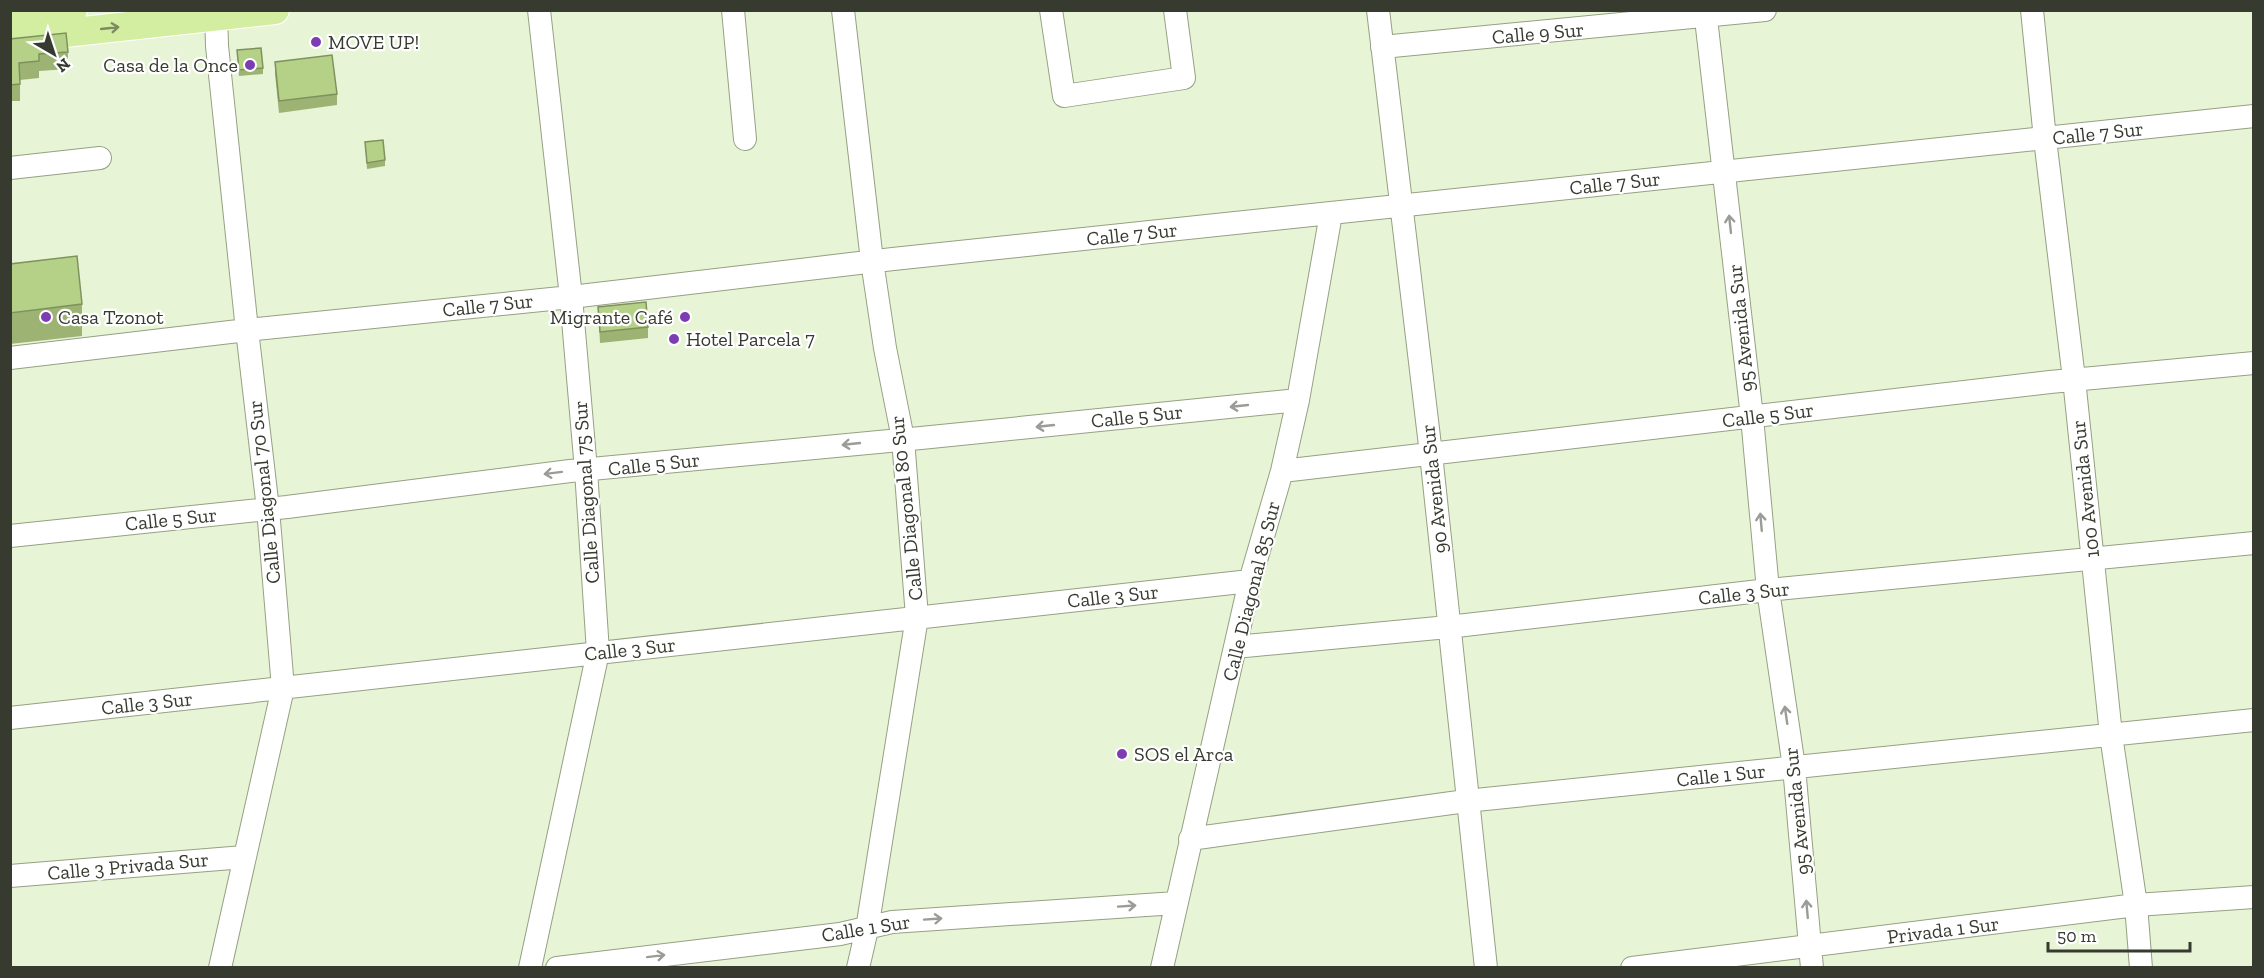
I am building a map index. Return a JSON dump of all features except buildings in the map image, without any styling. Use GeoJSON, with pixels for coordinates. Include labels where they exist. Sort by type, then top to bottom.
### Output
{"type":"FeatureCollection","features":[{"type":"Feature","properties":{"kind":"main road"},"geometry":{"type":"LineString","coordinates":[[10,17],[73,10]]}},
{"type":"Feature","properties":{"kind":"main road"},"geometry":{"type":"LineString","coordinates":[[10,39],[217,14],[275,10]]}},
{"type":"Feature","properties":{"kind":"street","name":"Calle Diagonal 75 Sur"},"geometry":{"type":"LineString","coordinates":[[530,968],[598,652],[586,470],[571,297],[540,10]]}},
{"type":"Feature","properties":{"kind":"street"},"geometry":{"type":"LineString","coordinates":[[733,10],[745,139]]}},
{"type":"Feature","properties":{"kind":"street","name":"Calle Diagonal 80 Sur"},"geometry":{"type":"LineString","coordinates":[[843,10],[872,261],[885,348],[903,439],[917,617],[867,929],[858,968]]}},
{"type":"Feature","properties":{"kind":"street"},"geometry":{"type":"LineString","coordinates":[[1051,10],[1064,96],[1184,78],[1175,10]]}},
{"type":"Feature","properties":{"kind":"street","name":"90 Avenida Sur"},"geometry":{"type":"LineString","coordinates":[[1378,10],[1431,454],[1466,801],[1486,968]]}},
{"type":"Feature","properties":{"kind":"street","name":"Calle 9 Sur"},"geometry":{"type":"LineString","coordinates":[[1382,47],[1765,10]]}},
{"type":"Feature","properties":{"kind":"street","name":"100 Avenida Sur"},"geometry":{"type":"LineString","coordinates":[[2032,10],[2111,735],[2136,905],[2141,968]]}},
{"type":"Feature","properties":{"kind":"street","name":"Calle Diagonal 70 Sur"},"geometry":{"type":"LineString","coordinates":[[217,14],[217,46],[268,509],[283,688],[220,968]]}},
{"type":"Feature","properties":{"kind":"street","name":"95 Avenida Sur"},"geometry":{"type":"LineString","coordinates":[[1706,14],[1752,417],[1768,590],[1794,767],[1811,957]]}},
{"type":"Feature","properties":{"kind":"street","name":"Calle 7 Sur"},"geometry":{"type":"LineString","coordinates":[[10,358],[247,330],[571,297],[872,261],[2253,116]]}},
{"type":"Feature","properties":{"kind":"street"},"geometry":{"type":"LineString","coordinates":[[10,168],[100,158]]}},
{"type":"Feature","properties":{"kind":"street","name":"Calle Diagonal 85 Sur"},"geometry":{"type":"LineString","coordinates":[[1162,968],[1250,581],[1282,471],[1298,400],[1331,214]]}},
{"type":"Feature","properties":{"kind":"street","name":"Calle 5 Sur"},"geometry":{"type":"LineString","coordinates":[[1282,471],[2074,380],[2253,363]]}},
{"type":"Feature","properties":{"kind":"street","name":"Calle 5 Sur"},"geometry":{"type":"LineString","coordinates":[[10,536],[268,509],[586,470],[1298,400]]}},
{"type":"Feature","properties":{"kind":"street","name":"Calle 3 Sur"},"geometry":{"type":"LineString","coordinates":[[1235,647],[1448,627],[1768,590],[2253,543]]}},
{"type":"Feature","properties":{"kind":"street","name":"Calle 3 Sur"},"geometry":{"type":"LineString","coordinates":[[10,718],[1250,581]]}},
{"type":"Feature","properties":{"kind":"street","name":"Calle 1 Sur"},"geometry":{"type":"LineString","coordinates":[[1191,839],[1466,801],[2253,720]]}},
{"type":"Feature","properties":{"kind":"street","name":"Calle 3 Privada Sur"},"geometry":{"type":"LineString","coordinates":[[10,876],[244,857]]}},
{"type":"Feature","properties":{"kind":"street","name":"Privada 1 Sur"},"geometry":{"type":"LineString","coordinates":[[1632,968],[1811,957],[2136,905],[2253,897]]}},
{"type":"Feature","properties":{"kind":"street","name":"Calle 1 Sur"},"geometry":{"type":"LineString","coordinates":[[557,968],[867,929],[892,922],[1176,903]]}},
{"type":"Feature","properties":{"kind":"place","name":"MOVE UP!"},"geometry":{"type":"Point","coordinates":[316,42]}},
{"type":"Feature","properties":{"kind":"place","name":"Casa de la Once"},"geometry":{"type":"Point","coordinates":[250,65]}},
{"type":"Feature","properties":{"kind":"place","name":"Casa Tzonot"},"geometry":{"type":"Point","coordinates":[46,317]}},
{"type":"Feature","properties":{"kind":"place","name":"Migrante Café"},"geometry":{"type":"Point","coordinates":[685,317]}},
{"type":"Feature","properties":{"kind":"place","name":"Hotel Parcela 7"},"geometry":{"type":"Point","coordinates":[674,339]}},
{"type":"Feature","properties":{"kind":"place","name":"SOS el Arca"},"geometry":{"type":"Point","coordinates":[1122,754]}}]}
